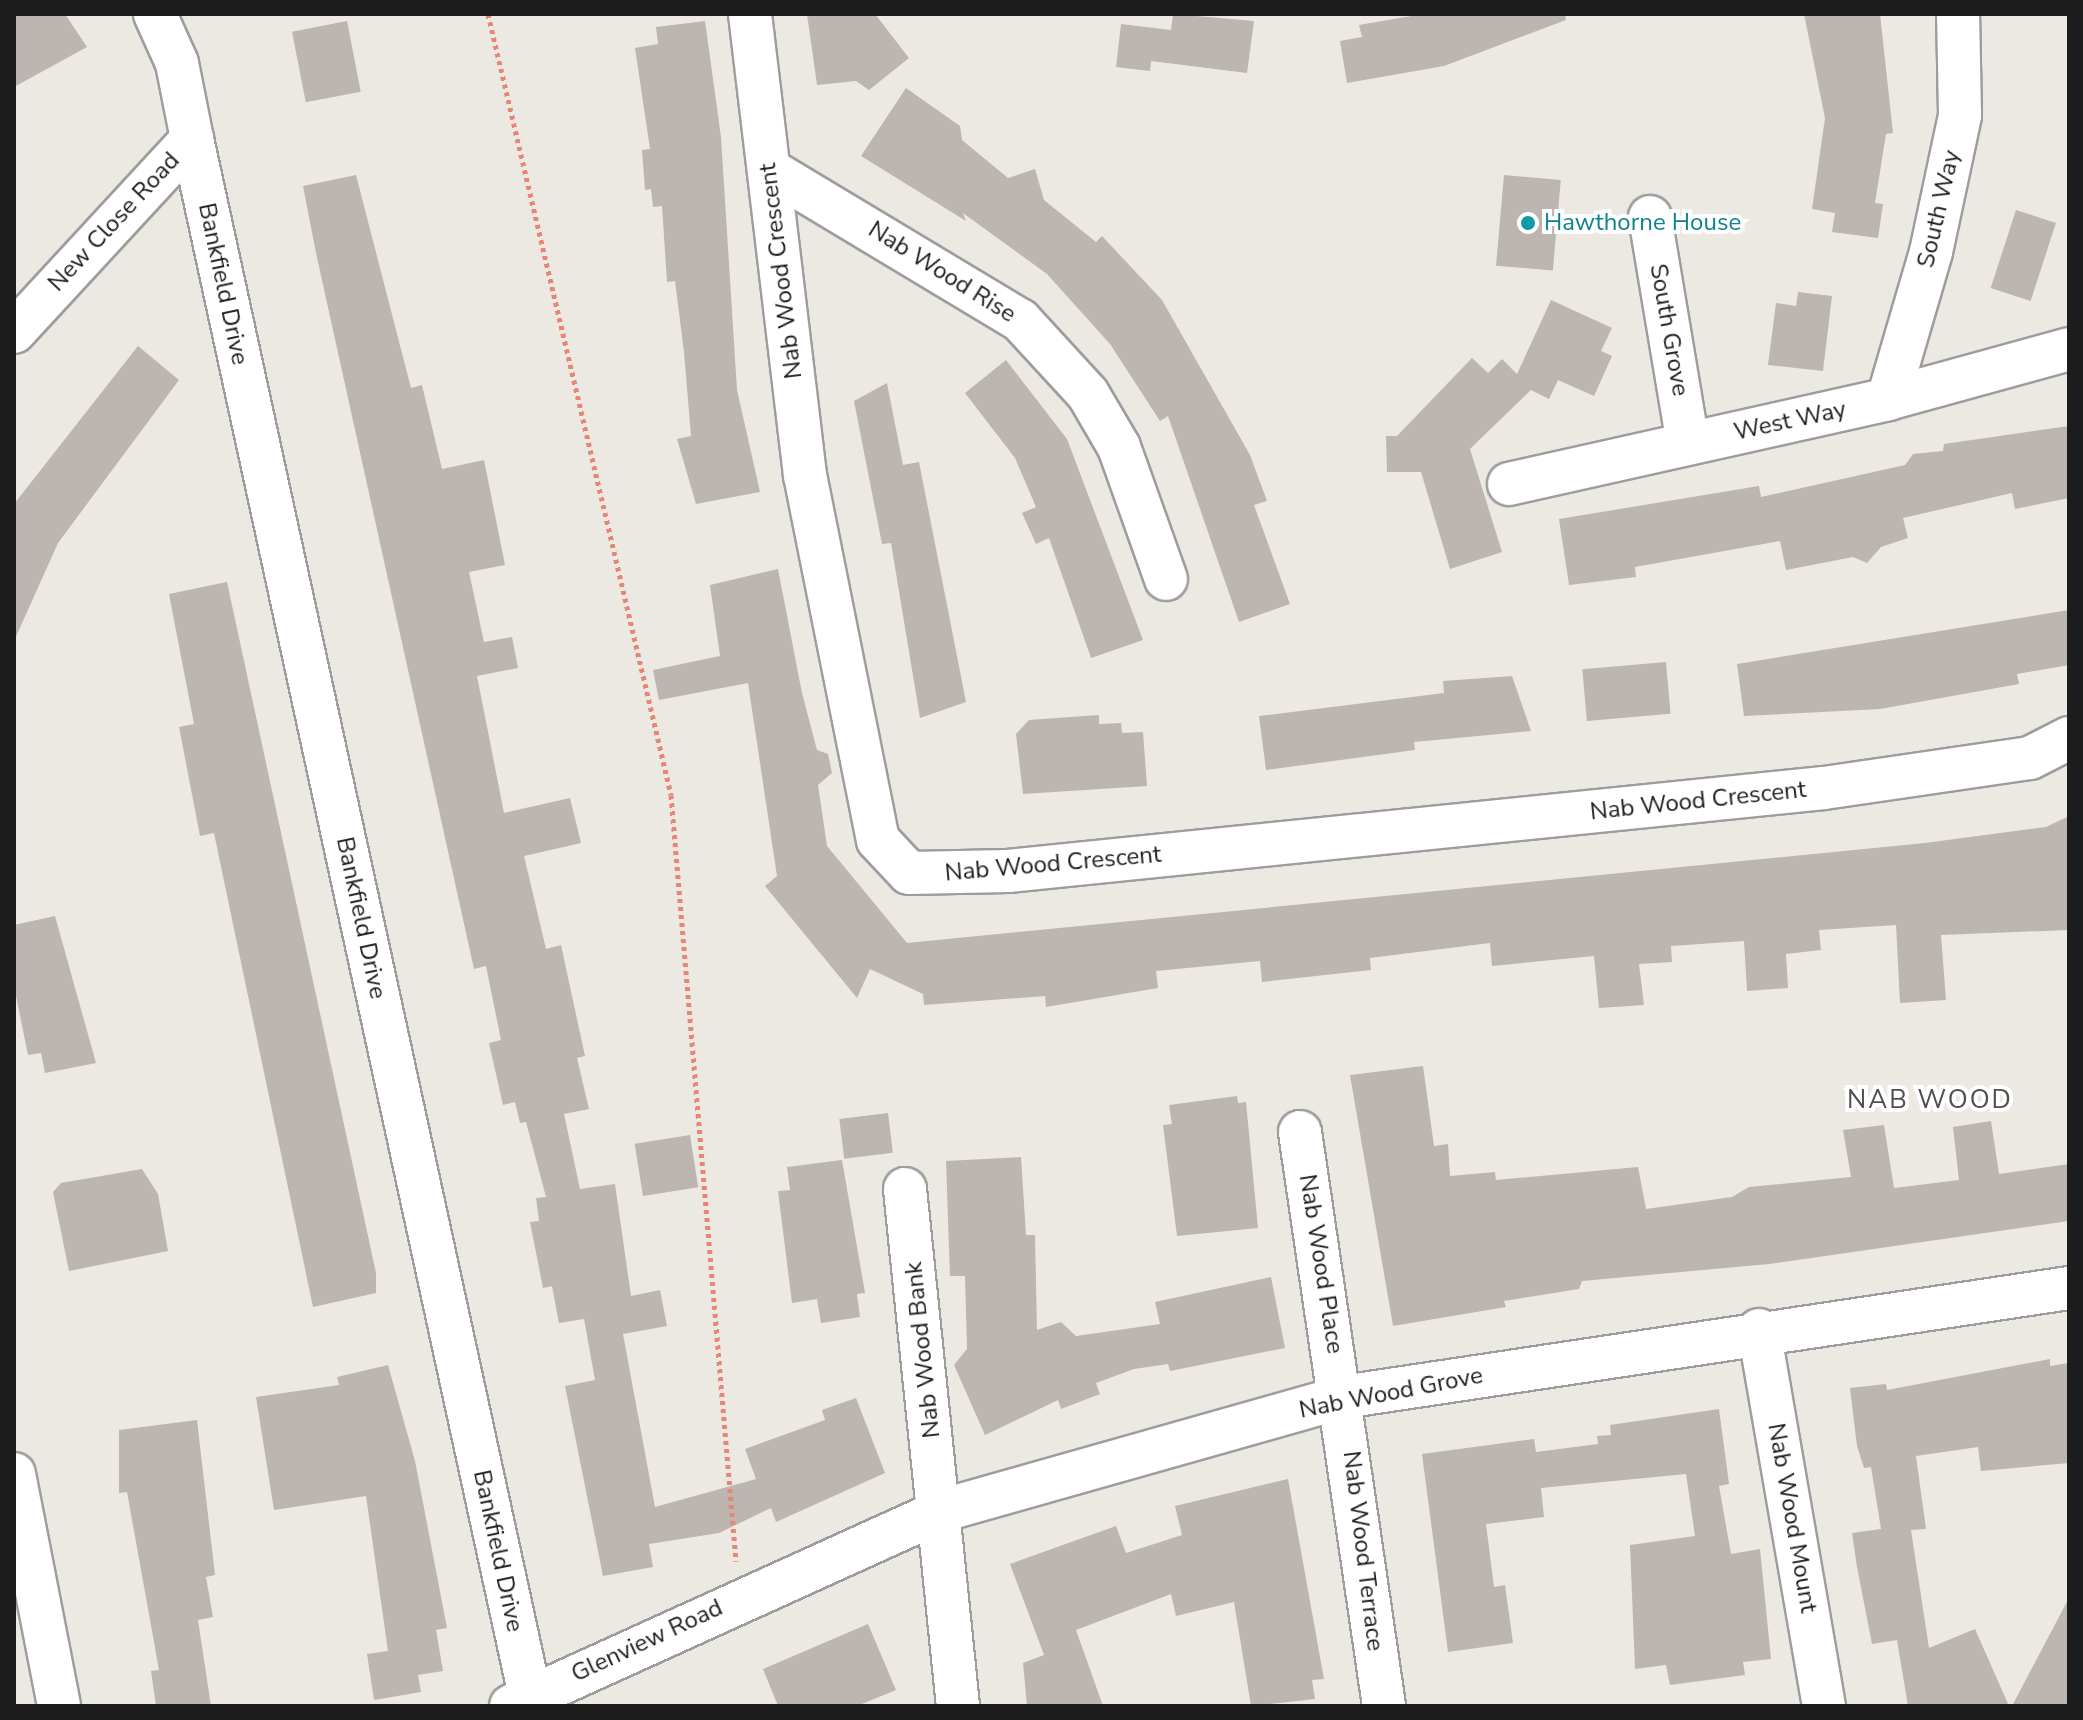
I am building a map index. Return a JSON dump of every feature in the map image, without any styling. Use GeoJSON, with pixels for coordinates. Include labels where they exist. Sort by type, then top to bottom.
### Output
{"type":"FeatureCollection","features":[{"type":"Feature","properties":{"kind":"street","name":"New Close Road"},"geometry":{"type":"LineString","coordinates":[[14,332],[192,139],[177,63],[155,14]]}},
{"type":"Feature","properties":{"kind":"street","name":"Nab Wood Crescent"},"geometry":{"type":"LineString","coordinates":[[750,14],[805,475],[878,840],[909,873],[1008,871],[1824,788],[2030,758],[2069,738]]}},
{"type":"Feature","properties":{"kind":"street","name":"South Way"},"geometry":{"type":"LineString","coordinates":[[1888,399],[1931,252],[1960,115],[1958,14]]}},
{"type":"Feature","properties":{"kind":"street","name":"Bankfield Drive"},"geometry":{"type":"LineString","coordinates":[[192,139],[520,1701]]}},
{"type":"Feature","properties":{"kind":"street","name":"Nab Wood Rise"},"geometry":{"type":"LineString","coordinates":[[770,170],[1020,320],[1088,394],[1119,447],[1166,579]]}},
{"type":"Feature","properties":{"kind":"street","name":"South Grove"},"geometry":{"type":"LineString","coordinates":[[1650,217],[1688,443]]}},
{"type":"Feature","properties":{"kind":"street","name":"West Way"},"geometry":{"type":"LineString","coordinates":[[1509,484],[1888,399],[2069,349]]}},
{"type":"Feature","properties":{"kind":"street","name":"Nab Wood Place"},"geometry":{"type":"LineString","coordinates":[[1300,1132],[1343,1397]]}},
{"type":"Feature","properties":{"kind":"street","name":"Nab Wood Bank"},"geometry":{"type":"LineString","coordinates":[[905,1189],[958,1706]]}},
{"type":"Feature","properties":{"kind":"street","name":"Nab Wood Grove"},"geometry":{"type":"LineString","coordinates":[[739,1597],[940,1511],[1343,1397],[1759,1330],[2069,1288]]}},
{"type":"Feature","properties":{"kind":"street","name":"Nab Wood Mount"},"geometry":{"type":"LineString","coordinates":[[1759,1330],[1824,1706]]}},
{"type":"Feature","properties":{"kind":"street","name":"Nab Wood Terrace"},"geometry":{"type":"LineString","coordinates":[[1343,1397],[1384,1706]]}},
{"type":"Feature","properties":{"kind":"street"},"geometry":{"type":"LineString","coordinates":[[14,1474],[59,1706]]}},
{"type":"Feature","properties":{"kind":"street","name":"Glenview Road"},"geometry":{"type":"LineString","coordinates":[[520,1701],[588,1689],[739,1597]]}},
{"type":"Feature","properties":{"kind":"path"},"geometry":{"type":"LineString","coordinates":[[488,14],[671,795],[739,1597]]}},
{"type":"Feature","properties":{"kind":"building"},"geometry":{"type":"Polygon","coordinates":[[[14,14],[65,14],[87,47],[14,87],[14,14]]]}},
{"type":"Feature","properties":{"kind":"building"},"geometry":{"type":"Polygon","coordinates":[[[807,14],[875,14],[909,58],[869,90],[856,81],[817,85],[807,14]]]}},
{"type":"Feature","properties":{"kind":"building"},"geometry":{"type":"Polygon","coordinates":[[[1173,14],[1254,21],[1247,73],[1151,61],[1150,71],[1116,67],[1121,24],[1171,30],[1173,14]]]}},
{"type":"Feature","properties":{"kind":"building"},"geometry":{"type":"Polygon","coordinates":[[[1423,14],[1565,14],[1566,20],[1444,66],[1347,83],[1340,41],[1362,37],[1359,25],[1423,14]]]}},
{"type":"Feature","properties":{"kind":"building"},"geometry":{"type":"Polygon","coordinates":[[[1804,14],[1880,14],[1893,133],[1886,134],[1875,203],[1883,204],[1878,238],[1832,232],[1835,213],[1812,209],[1825,118],[1804,14]]]}},
{"type":"Feature","properties":{"kind":"building"},"geometry":{"type":"Polygon","coordinates":[[[347,21],[361,92],[306,102],[292,32],[347,21]]]}},
{"type":"Feature","properties":{"kind":"building"},"geometry":{"type":"Polygon","coordinates":[[[705,21],[721,137],[737,390],[760,492],[696,504],[677,439],[691,436],[684,352],[675,281],[667,282],[662,206],[653,207],[651,189],[645,190],[642,150],[650,149],[635,48],[658,44],[656,27],[705,21]]]}},
{"type":"Feature","properties":{"kind":"building"},"geometry":{"type":"Polygon","coordinates":[[[906,88],[960,126],[962,140],[1008,178],[1035,169],[1044,200],[1096,242],[1102,236],[1162,300],[1250,455],[1267,501],[1254,505],[1290,604],[1239,622],[1168,416],[1160,421],[1110,344],[1047,274],[963,213],[966,221],[861,156],[906,88]]]}},
{"type":"Feature","properties":{"kind":"building"},"geometry":{"type":"Polygon","coordinates":[[[356,175],[411,388],[422,385],[442,469],[484,460],[505,565],[469,572],[484,642],[512,637],[518,668],[477,676],[504,813],[570,798],[581,843],[524,856],[546,949],[561,945],[585,1056],[577,1058],[589,1109],[564,1114],[580,1189],[615,1184],[631,1296],[660,1290],[667,1326],[623,1334],[655,1507],[756,1479],[745,1449],[825,1420],[822,1410],[856,1398],[885,1473],[776,1522],[771,1508],[719,1533],[649,1544],[653,1567],[603,1576],[565,1386],[595,1380],[584,1319],[559,1323],[552,1286],[543,1288],[530,1222],[539,1221],[536,1198],[546,1197],[526,1122],[520,1123],[515,1102],[503,1105],[489,1043],[501,1040],[486,966],[474,969],[316,253],[303,186],[356,175]]]}},
{"type":"Feature","properties":{"kind":"building","name":"Hawthorne House"},"geometry":{"type":"Polygon","coordinates":[[[1504,175],[1561,180],[1553,271],[1496,266],[1504,175]]]}},
{"type":"Feature","properties":{"kind":"building"},"geometry":{"type":"Polygon","coordinates":[[[2016,210],[2056,223],[2031,301],[1991,288],[2016,210]]]}},
{"type":"Feature","properties":{"kind":"building"},"geometry":{"type":"Polygon","coordinates":[[[1798,292],[1832,296],[1823,371],[1768,365],[1776,303],[1796,306],[1798,292]]]}},
{"type":"Feature","properties":{"kind":"building"},"geometry":{"type":"Polygon","coordinates":[[[1551,300],[1612,328],[1601,351],[1612,356],[1594,396],[1558,380],[1549,399],[1531,390],[1470,449],[1502,552],[1450,569],[1421,472],[1387,472],[1386,436],[1397,436],[1472,358],[1488,373],[1502,359],[1517,374],[1551,300]]]}},
{"type":"Feature","properties":{"kind":"building"},"geometry":{"type":"Polygon","coordinates":[[[138,346],[179,380],[58,543],[14,641],[14,504],[138,346]]]}},
{"type":"Feature","properties":{"kind":"building"},"geometry":{"type":"Polygon","coordinates":[[[1006,360],[1067,439],[1143,640],[1091,658],[1049,538],[1036,544],[1022,513],[1036,507],[1015,458],[965,393],[1006,360]]]}},
{"type":"Feature","properties":{"kind":"building"},"geometry":{"type":"Polygon","coordinates":[[[887,383],[903,465],[919,462],[966,702],[920,718],[891,543],[882,544],[854,401],[887,383]]]}},
{"type":"Feature","properties":{"kind":"building"},"geometry":{"type":"Polygon","coordinates":[[[2069,426],[2069,498],[2015,509],[2012,493],[1903,518],[1908,538],[1881,547],[1867,563],[1853,557],[1786,570],[1780,541],[1635,567],[1636,577],[1569,585],[1559,519],[1759,486],[1761,497],[1905,465],[1913,454],[1943,451],[1944,444],[2069,426]]]}},
{"type":"Feature","properties":{"kind":"building"},"geometry":{"type":"Polygon","coordinates":[[[778,569],[802,693],[817,750],[828,754],[832,773],[818,785],[827,846],[907,943],[1925,843],[2046,827],[2069,816],[2069,930],[1941,935],[1946,1000],[1900,1003],[1896,925],[1819,930],[1821,950],[1786,954],[1788,988],[1747,991],[1744,941],[1671,946],[1672,962],[1639,964],[1644,1005],[1599,1008],[1594,956],[1492,966],[1490,943],[1370,958],[1371,970],[1262,982],[1260,961],[1156,971],[1158,988],[1046,1007],[1045,996],[924,1005],[923,994],[870,969],[857,998],[765,886],[777,876],[748,683],[659,700],[653,670],[720,656],[710,585],[778,569]]]}},
{"type":"Feature","properties":{"kind":"building"},"geometry":{"type":"Polygon","coordinates":[[[227,582],[376,1273],[376,1293],[313,1307],[214,833],[200,836],[179,727],[194,724],[169,594],[227,582]]]}},
{"type":"Feature","properties":{"kind":"building"},"geometry":{"type":"Polygon","coordinates":[[[2069,610],[2069,665],[2017,674],[2019,684],[1880,709],[1744,716],[1737,664],[2069,610]]]}},
{"type":"Feature","properties":{"kind":"building"},"geometry":{"type":"Polygon","coordinates":[[[1666,662],[1671,714],[1587,721],[1582,669],[1666,662]]]}},
{"type":"Feature","properties":{"kind":"building"},"geometry":{"type":"Polygon","coordinates":[[[1512,676],[1531,731],[1414,742],[1415,750],[1266,770],[1259,716],[1444,693],[1443,681],[1512,676]]]}},
{"type":"Feature","properties":{"kind":"building"},"geometry":{"type":"Polygon","coordinates":[[[1099,715],[1099,724],[1121,723],[1122,733],[1143,732],[1147,786],[1023,794],[1016,734],[1029,720],[1099,715]]]}},
{"type":"Feature","properties":{"kind":"building"},"geometry":{"type":"Polygon","coordinates":[[[55,916],[96,1063],[45,1073],[41,1053],[28,1055],[14,986],[14,925],[55,916]]]}},
{"type":"Feature","properties":{"kind":"building"},"geometry":{"type":"Polygon","coordinates":[[[1423,1066],[1434,1146],[1448,1144],[1450,1176],[1495,1172],[1496,1180],[1638,1167],[1646,1209],[1732,1197],[1749,1187],[1851,1177],[1843,1130],[1884,1125],[1894,1188],[1959,1180],[1953,1127],[1991,1121],[1999,1174],[2069,1164],[2069,1221],[1769,1264],[1582,1281],[1579,1289],[1504,1301],[1506,1307],[1393,1326],[1350,1075],[1423,1066]]]}},
{"type":"Feature","properties":{"kind":"building"},"geometry":{"type":"Polygon","coordinates":[[[1237,1096],[1238,1103],[1246,1102],[1258,1228],[1177,1236],[1163,1125],[1172,1124],[1169,1105],[1237,1096]]]}},
{"type":"Feature","properties":{"kind":"building"},"geometry":{"type":"Polygon","coordinates":[[[888,1113],[893,1153],[844,1159],[839,1119],[888,1113]]]}},
{"type":"Feature","properties":{"kind":"building"},"geometry":{"type":"Polygon","coordinates":[[[690,1135],[698,1187],[643,1196],[635,1144],[690,1135]]]}},
{"type":"Feature","properties":{"kind":"building"},"geometry":{"type":"Polygon","coordinates":[[[1021,1157],[1026,1235],[1035,1235],[1037,1330],[1061,1322],[1076,1336],[1160,1324],[1155,1302],[1271,1277],[1285,1348],[1170,1371],[1168,1364],[1134,1369],[1096,1383],[1100,1394],[1061,1409],[1058,1400],[985,1435],[954,1365],[967,1349],[965,1276],[950,1276],[946,1161],[1021,1157]]]}},
{"type":"Feature","properties":{"kind":"building"},"geometry":{"type":"Polygon","coordinates":[[[842,1160],[865,1293],[857,1294],[860,1317],[821,1323],[817,1299],[792,1303],[778,1191],[790,1190],[787,1167],[842,1160]]]}},
{"type":"Feature","properties":{"kind":"building"},"geometry":{"type":"Polygon","coordinates":[[[142,1169],[158,1194],[168,1251],[69,1271],[53,1192],[61,1183],[142,1169]]]}},
{"type":"Feature","properties":{"kind":"building"},"geometry":{"type":"Polygon","coordinates":[[[2050,1359],[2050,1366],[2069,1363],[2069,1463],[1981,1471],[1978,1447],[1916,1456],[1926,1529],[1911,1530],[1929,1648],[1975,1629],[2009,1706],[1908,1706],[1897,1640],[1872,1644],[1857,1567],[1852,1533],[1881,1529],[1871,1467],[1864,1468],[1857,1446],[1850,1388],[1886,1384],[1887,1390],[2050,1359]]]}},
{"type":"Feature","properties":{"kind":"building"},"geometry":{"type":"Polygon","coordinates":[[[388,1365],[415,1461],[447,1628],[436,1630],[443,1671],[418,1675],[421,1692],[374,1700],[367,1654],[388,1651],[366,1496],[274,1510],[256,1397],[339,1385],[337,1377],[388,1365]]]}},
{"type":"Feature","properties":{"kind":"building"},"geometry":{"type":"Polygon","coordinates":[[[1719,1409],[1729,1484],[1719,1486],[1731,1554],[1760,1549],[1771,1659],[1743,1662],[1745,1675],[1670,1685],[1666,1665],[1635,1669],[1630,1545],[1695,1536],[1686,1474],[1541,1488],[1544,1517],[1486,1524],[1494,1587],[1505,1585],[1513,1643],[1448,1652],[1422,1454],[1534,1439],[1536,1452],[1598,1444],[1597,1436],[1611,1435],[1610,1425],[1719,1409]]]}},
{"type":"Feature","properties":{"kind":"building"},"geometry":{"type":"Polygon","coordinates":[[[197,1420],[215,1575],[206,1577],[213,1617],[198,1620],[211,1706],[156,1706],[151,1671],[159,1670],[127,1492],[119,1493],[119,1430],[197,1420]]]}},
{"type":"Feature","properties":{"kind":"building"},"geometry":{"type":"Polygon","coordinates":[[[1288,1479],[1324,1679],[1312,1680],[1315,1699],[1251,1706],[1234,1602],[1176,1616],[1171,1594],[1076,1630],[1103,1706],[1027,1706],[1023,1663],[1044,1655],[1010,1564],[1116,1526],[1126,1553],[1182,1535],[1175,1506],[1288,1479]]]}},
{"type":"Feature","properties":{"kind":"building"},"geometry":{"type":"Polygon","coordinates":[[[2069,1598],[2069,1706],[2012,1706],[2069,1598]]]}},
{"type":"Feature","properties":{"kind":"building"},"geometry":{"type":"Polygon","coordinates":[[[868,1624],[896,1690],[857,1706],[778,1706],[763,1669],[868,1624]]]}},
{"type":"Feature","properties":{"kind":"place","name":"Hawthorne House"},"geometry":{"type":"Point","coordinates":[1528,223]}},
{"type":"Feature","properties":{"kind":"district","name":"NAB WOOD"},"geometry":{"type":"Point","coordinates":[1930,1100]}}]}
